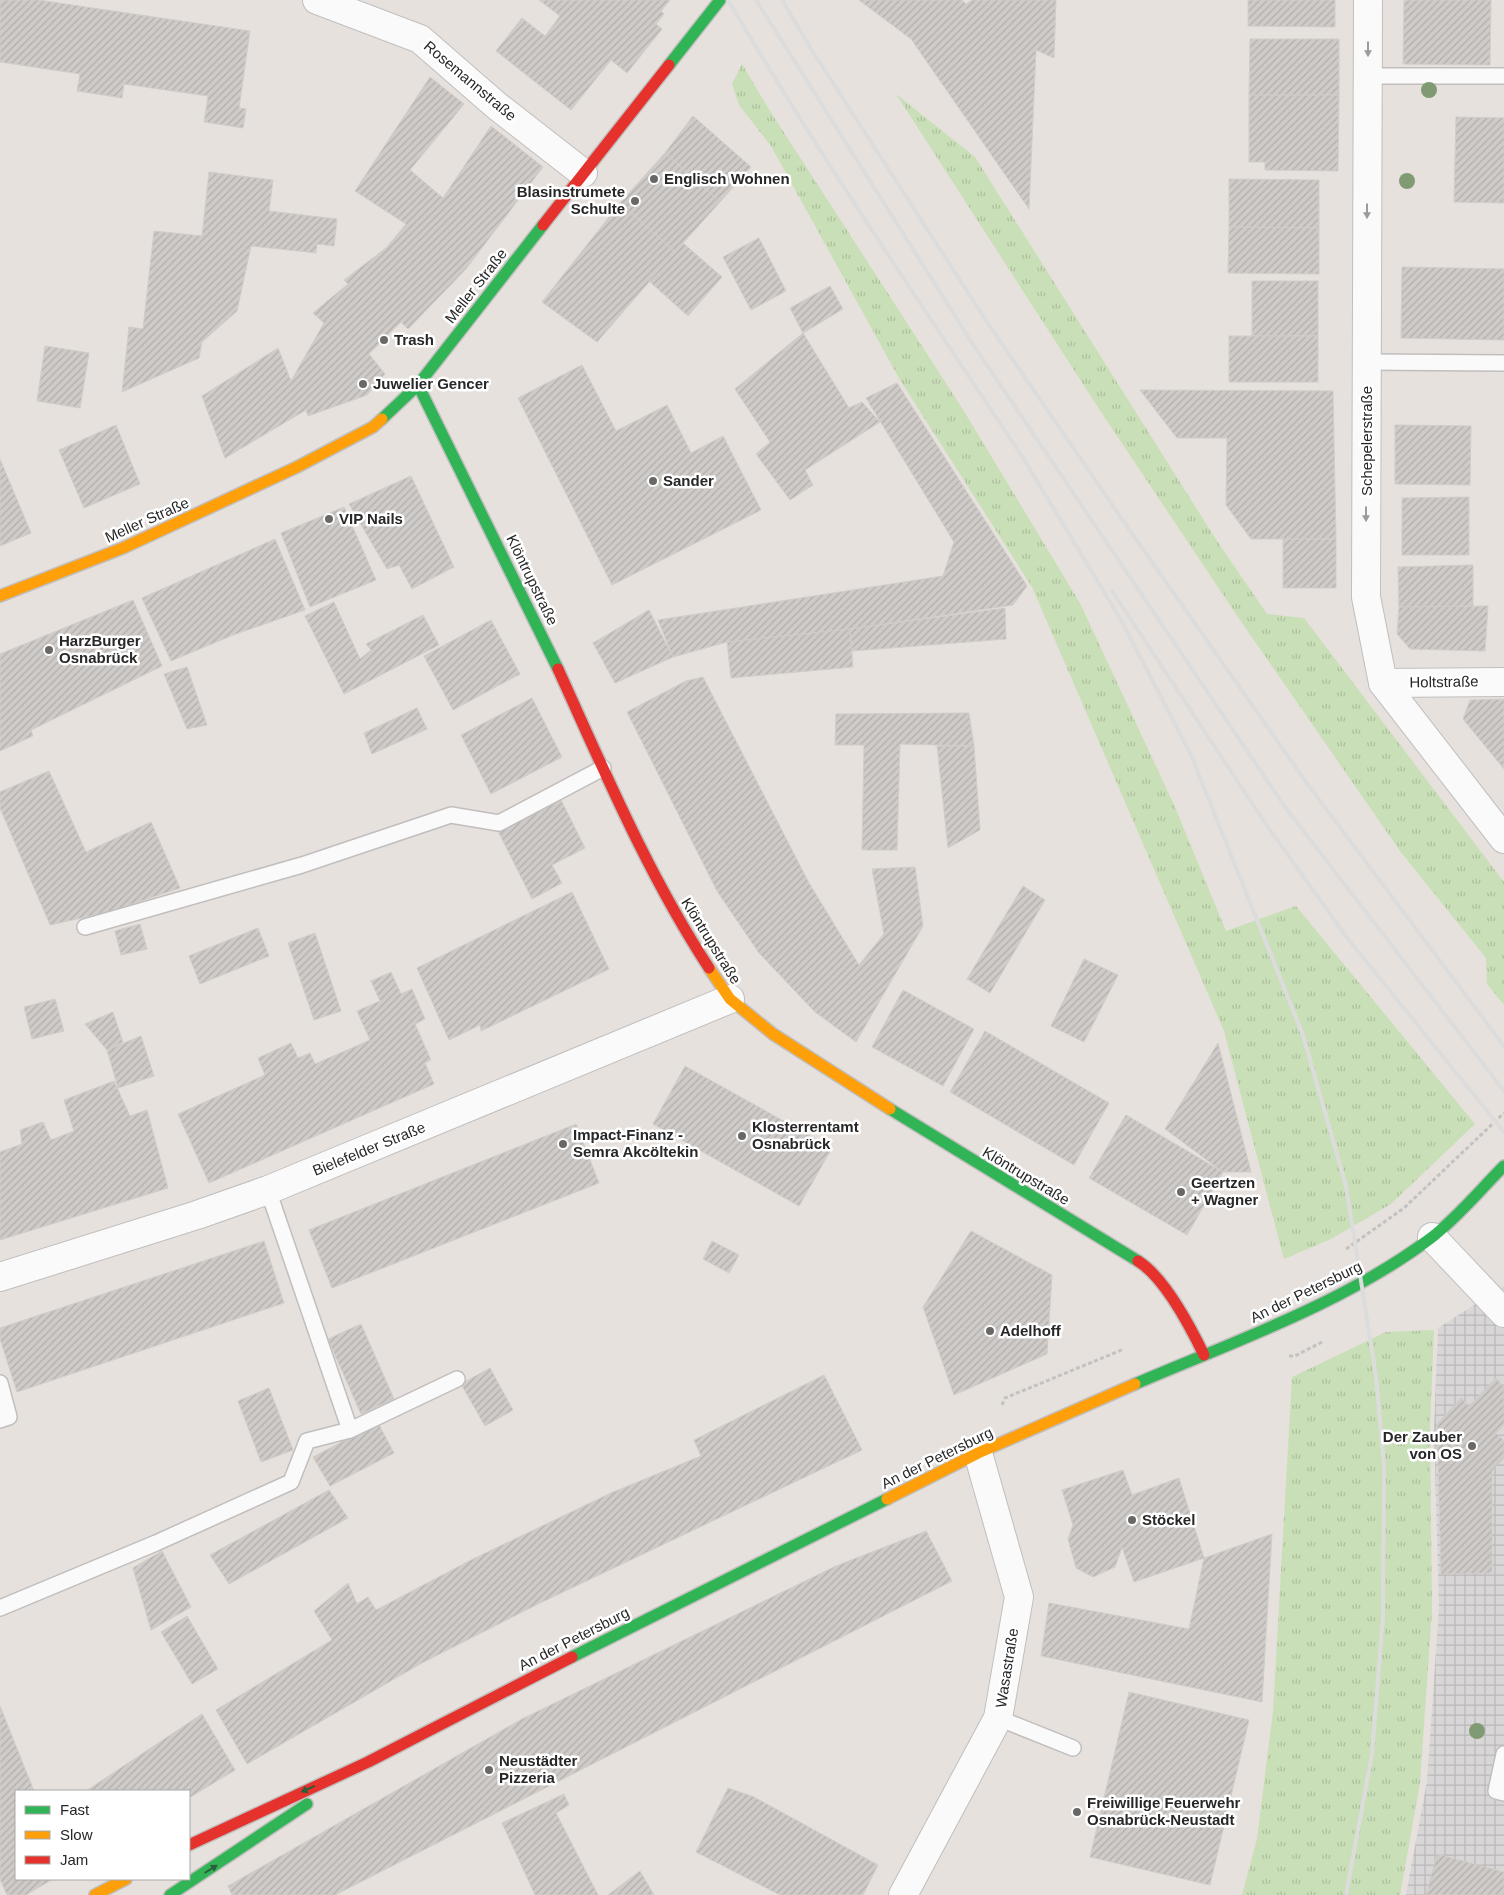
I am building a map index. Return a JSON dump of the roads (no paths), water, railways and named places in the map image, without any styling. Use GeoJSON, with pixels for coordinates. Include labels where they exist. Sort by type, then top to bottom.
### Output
{"type":"FeatureCollection","features":[{"type":"Feature","properties":{"kind":"street","name":"Rosemannstraße"},"geometry":{"type":"LineString","coordinates":[[317,0],[420,39],[497,106],[583,172]]}},
{"type":"Feature","properties":{"kind":"street","name":"Meller Straße"},"geometry":{"type":"LineString","coordinates":[[0,596],[123,548],[297,468],[373,427],[418,385],[583,172],[720,0]]}},
{"type":"Feature","properties":{"kind":"street","name":"Schepelerstraße"},"geometry":{"type":"LineString","coordinates":[[1368,0],[1366,597],[1383,683],[1504,839]]}},
{"type":"Feature","properties":{"kind":"street","name":"Klöntrupstraße"},"geometry":{"type":"LineString","coordinates":[[418,385],[544,639],[603,768],[677,919],[730,999],[773,1034],[926,1132],[1149,1268],[1189,1323],[1204,1355]]}},
{"type":"Feature","properties":{"kind":"street","name":"Holtstraße"},"geometry":{"type":"LineString","coordinates":[[1383,683],[1504,682]]}},
{"type":"Feature","properties":{"kind":"street","name":"Bielefelder Straße"},"geometry":{"type":"LineString","coordinates":[[0,1277],[268,1190],[730,999]]}},
{"type":"Feature","properties":{"kind":"street","name":"An der Petersburg"},"geometry":{"type":"LineString","coordinates":[[190,1845],[368,1762],[978,1453],[1312,1307],[1364,1281],[1432,1236],[1504,1166]]}},
{"type":"Feature","properties":{"kind":"street"},"geometry":{"type":"LineString","coordinates":[[1432,1236],[1504,1313]]}},
{"type":"Feature","properties":{"kind":"street","name":"Wasastraße"},"geometry":{"type":"LineString","coordinates":[[903,1895],[998,1718],[1019,1597],[978,1453]]}},
{"type":"Feature","properties":{"kind":"street","name":"An der Petersburg"},"geometry":{"type":"LineString","coordinates":[[170,1895],[368,1762]]}},
{"type":"Feature","properties":{"kind":"street"},"geometry":{"type":"LineString","coordinates":[[95,1895],[124,1880]]}},
{"type":"Feature","properties":{"kind":"lane"},"geometry":{"type":"LineString","coordinates":[[1368,76],[1504,76]]}},
{"type":"Feature","properties":{"kind":"lane"},"geometry":{"type":"LineString","coordinates":[[1367,362],[1504,364]]}},
{"type":"Feature","properties":{"kind":"lane"},"geometry":{"type":"LineString","coordinates":[[85,927],[302,864],[451,814],[499,823],[603,768]]}},
{"type":"Feature","properties":{"kind":"lane"},"geometry":{"type":"LineString","coordinates":[[268,1190],[350,1430]]}},
{"type":"Feature","properties":{"kind":"lane"},"geometry":{"type":"LineString","coordinates":[[0,1608],[156,1543],[292,1482],[307,1441],[350,1430],[457,1379]]}},
{"type":"Feature","properties":{"kind":"lane"},"geometry":{"type":"LineString","coordinates":[[0,1383],[9,1417],[0,1420]]}},
{"type":"Feature","properties":{"kind":"lane"},"geometry":{"type":"LineString","coordinates":[[998,1718],[1072,1748]]}},
{"type":"Feature","properties":{"kind":"lane"},"geometry":{"type":"LineString","coordinates":[[1504,1754],[1496,1791],[1504,1793]]}},
{"type":"Feature","properties":{"kind":"railway"},"geometry":{"type":"LineString","coordinates":[[728,0],[835,174],[1023,458]]}},
{"type":"Feature","properties":{"kind":"railway"},"geometry":{"type":"LineString","coordinates":[[756,0],[972,343],[1285,807],[1504,1091]]}},
{"type":"Feature","properties":{"kind":"railway"},"geometry":{"type":"LineString","coordinates":[[782,0],[813,52],[985,319],[1126,525],[1306,782],[1504,1046]]}},
{"type":"Feature","properties":{"kind":"railway"},"geometry":{"type":"LineString","coordinates":[[1020,453],[1121,620],[1191,755],[1303,1035],[1346,1186],[1376,1376],[1384,1465],[1383,1617],[1372,1754],[1346,1895]]}},
{"type":"Feature","properties":{"kind":"railway"},"geometry":{"type":"LineString","coordinates":[[1112,591],[1265,823],[1348,939],[1504,1132]]}},
{"type":"Feature","properties":{"kind":"place","name":"Englisch Wohnen"},"geometry":{"type":"Point","coordinates":[654,179]}},
{"type":"Feature","properties":{"kind":"place","name":"Blasinstrumete Schulte"},"geometry":{"type":"Point","coordinates":[635,201]}},
{"type":"Feature","properties":{"kind":"place","name":"Trash"},"geometry":{"type":"Point","coordinates":[384,340]}},
{"type":"Feature","properties":{"kind":"place","name":"Juwelier Gencer"},"geometry":{"type":"Point","coordinates":[363,384]}},
{"type":"Feature","properties":{"kind":"place","name":"Sander"},"geometry":{"type":"Point","coordinates":[653,481]}},
{"type":"Feature","properties":{"kind":"place","name":"VIP Nails"},"geometry":{"type":"Point","coordinates":[329,519]}},
{"type":"Feature","properties":{"kind":"place","name":"HarzBurger Osnabrück"},"geometry":{"type":"Point","coordinates":[49,650]}},
{"type":"Feature","properties":{"kind":"place","name":"Klosterrentamt Osnabrück"},"geometry":{"type":"Point","coordinates":[742,1136]}},
{"type":"Feature","properties":{"kind":"place","name":"Impact-Finanz - Semra Akcöltekin"},"geometry":{"type":"Point","coordinates":[563,1144]}},
{"type":"Feature","properties":{"kind":"place","name":"Geertzen + Wagner"},"geometry":{"type":"Point","coordinates":[1181,1192]}},
{"type":"Feature","properties":{"kind":"place","name":"Adelhoff"},"geometry":{"type":"Point","coordinates":[990,1331]}},
{"type":"Feature","properties":{"kind":"place","name":"Der Zauber von OS"},"geometry":{"type":"Point","coordinates":[1472,1446]}},
{"type":"Feature","properties":{"kind":"place","name":"Stöckel"},"geometry":{"type":"Point","coordinates":[1132,1520]}},
{"type":"Feature","properties":{"kind":"place","name":"Neustädter Pizzeria"},"geometry":{"type":"Point","coordinates":[489,1770]}},
{"type":"Feature","properties":{"kind":"place","name":"Freiwillige Feuerwehr Osnabrück-Neustadt"},"geometry":{"type":"Point","coordinates":[1077,1812]}}]}
